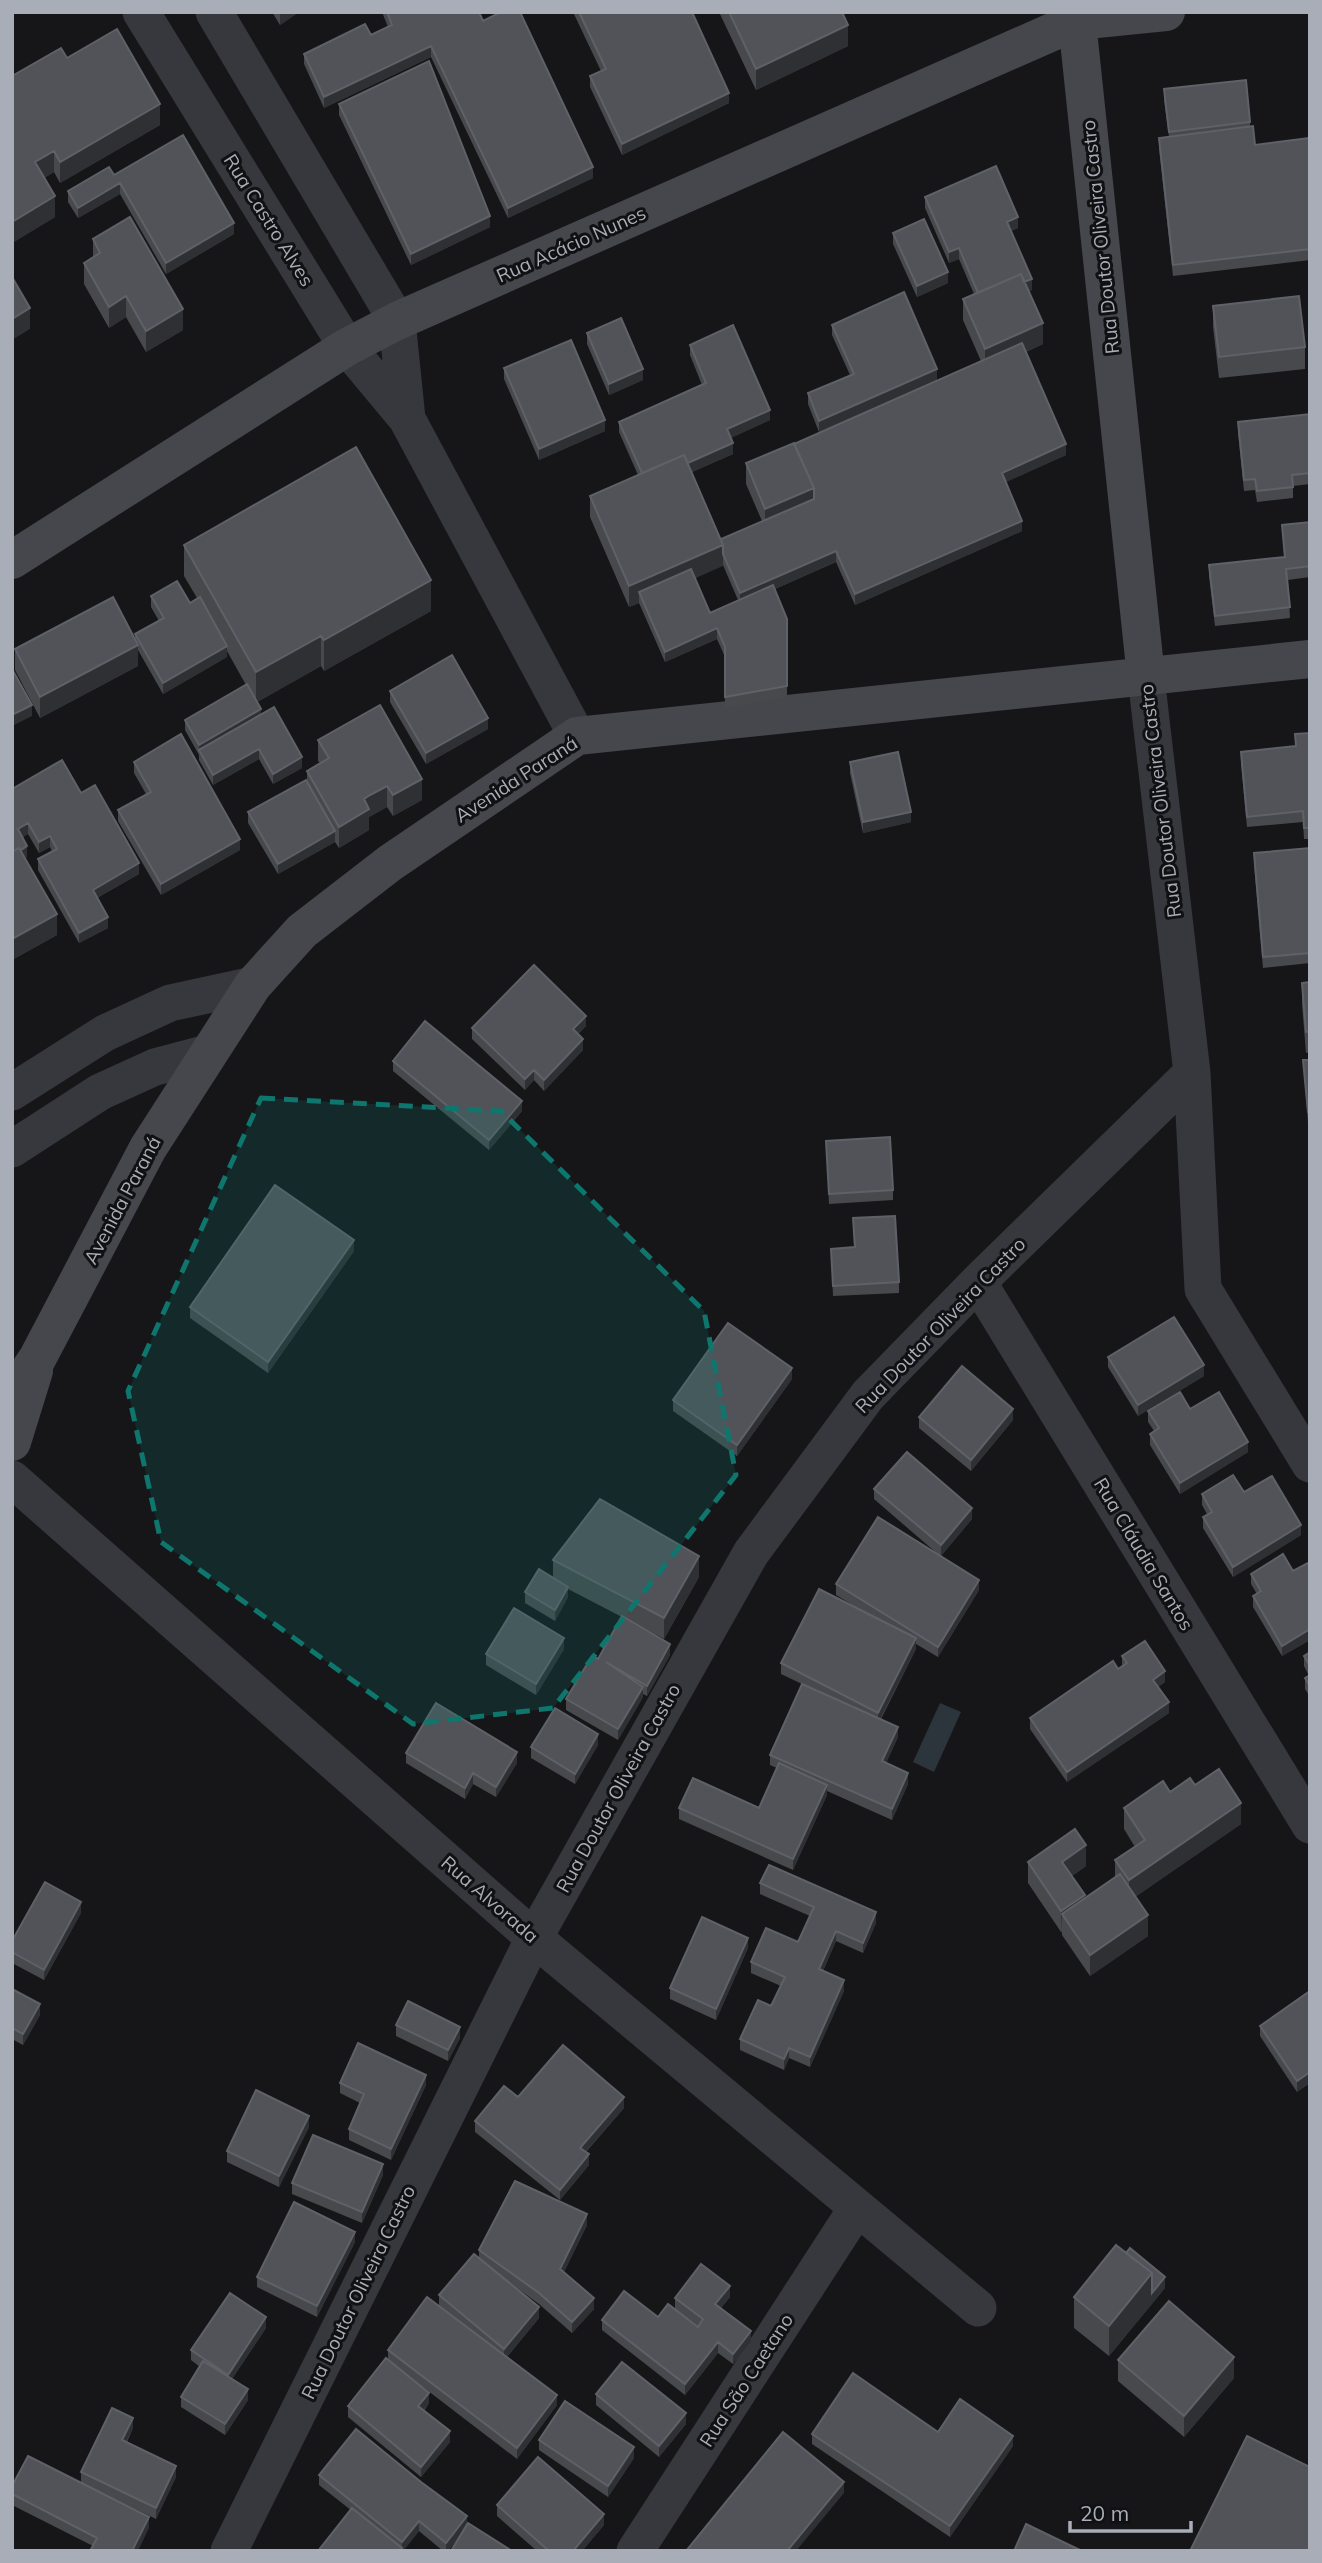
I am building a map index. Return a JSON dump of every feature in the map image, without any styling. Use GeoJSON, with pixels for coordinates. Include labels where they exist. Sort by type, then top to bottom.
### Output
{"type":"FeatureCollection","features":[{"type":"Feature","properties":{"kind":"street","name":"Rua Castro Alves"},"geometry":{"type":"LineString","coordinates":[[141,12],[347,347],[407,419],[577,736]]}},
{"type":"Feature","properties":{"kind":"street","name":"Rua Castro Alves"},"geometry":{"type":"LineString","coordinates":[[214,12],[397,321],[407,419]]}},
{"type":"Feature","properties":{"kind":"street","name":"Rua Acácio Nunes"},"geometry":{"type":"LineString","coordinates":[[12,560],[347,347],[397,321],[1076,17],[1166,12]]}},
{"type":"Feature","properties":{"kind":"street","name":"Rua Doutor Oliveira Castro"},"geometry":{"type":"LineString","coordinates":[[229,2551],[534,1937],[751,1553],[868,1395],[978,1282],[1192,1073],[1146,677],[1076,17]]}},
{"type":"Feature","properties":{"kind":"street","name":"Avenida Paraná"},"geometry":{"type":"LineString","coordinates":[[12,1396],[37,1359],[148,1148],[253,985],[302,931],[379,872],[577,736],[1310,659]]}},
{"type":"Feature","properties":{"kind":"street"},"geometry":{"type":"LineString","coordinates":[[12,1091],[105,1032],[170,1003],[253,985]]}},
{"type":"Feature","properties":{"kind":"street"},"geometry":{"type":"LineString","coordinates":[[12,1149],[100,1092],[155,1067],[208,1053]]}},
{"type":"Feature","properties":{"kind":"street"},"geometry":{"type":"LineString","coordinates":[[1192,1073],[1203,1289],[1310,1464]]}},
{"type":"Feature","properties":{"kind":"street","name":"Rua Cláudia Santos"},"geometry":{"type":"LineString","coordinates":[[978,1282],[1310,1825]]}},
{"type":"Feature","properties":{"kind":"street","name":"Avenida Paraná"},"geometry":{"type":"LineString","coordinates":[[12,1442],[37,1359]]}},
{"type":"Feature","properties":{"kind":"street","name":"Rua Alvorada"},"geometry":{"type":"LineString","coordinates":[[12,1479],[534,1937],[978,2308]]}},
{"type":"Feature","properties":{"kind":"street","name":"Rua São Caetano"},"geometry":{"type":"LineString","coordinates":[[635,2551],[857,2208]]}},
{"type":"Feature","properties":{"kind":"highlighted area"},"geometry":{"type":"Polygon","coordinates":[[[261,1098],[501,1111],[704,1311],[736,1475],[553,1708],[413,1724],[161,1542],[128,1391],[261,1098]]]}},
{"type":"Feature","properties":{"kind":"shaded area"},"geometry":{"type":"Polygon","coordinates":[[[940,1703],[961,1712],[934,1772],[913,1762],[940,1703]]]}},
{"type":"Feature","properties":{"kind":"building"},"geometry":{"type":"Polygon","coordinates":[[[387,12],[479,12],[483,21],[501,12],[520,12],[593,167],[508,208],[431,46],[324,97],[304,54],[365,24],[371,35],[392,25],[387,12]]]}},
{"type":"Feature","properties":{"kind":"building"},"geometry":{"type":"Polygon","coordinates":[[[579,12],[692,12],[729,93],[622,144],[590,76],[606,69],[579,12]]]}},
{"type":"Feature","properties":{"kind":"building"},"geometry":{"type":"Polygon","coordinates":[[[729,12],[842,12],[848,25],[756,69],[729,12]]]}},
{"type":"Feature","properties":{"kind":"building"},"geometry":{"type":"Polygon","coordinates":[[[117,29],[160,104],[60,162],[54,151],[35,162],[55,196],[12,222],[12,76],[61,48],[67,58],[117,29]]]}},
{"type":"Feature","properties":{"kind":"building"},"geometry":{"type":"Polygon","coordinates":[[[429,61],[490,216],[411,254],[339,104],[429,61]]]}},
{"type":"Feature","properties":{"kind":"building"},"geometry":{"type":"Polygon","coordinates":[[[1246,80],[1250,122],[1169,132],[1164,89],[1246,80]]]}},
{"type":"Feature","properties":{"kind":"building"},"geometry":{"type":"Polygon","coordinates":[[[1253,126],[1255,145],[1310,138],[1310,249],[1173,265],[1159,138],[1253,126]]]}},
{"type":"Feature","properties":{"kind":"building"},"geometry":{"type":"Polygon","coordinates":[[[183,135],[234,223],[166,263],[120,183],[78,208],[68,191],[109,167],[114,175],[183,135]]]}},
{"type":"Feature","properties":{"kind":"building"},"geometry":{"type":"Polygon","coordinates":[[[996,166],[1018,217],[1007,222],[1032,279],[1024,282],[1021,274],[978,293],[959,248],[949,252],[925,197],[996,166]]]}},
{"type":"Feature","properties":{"kind":"building"},"geometry":{"type":"Polygon","coordinates":[[[130,217],[183,309],[146,331],[126,296],[109,307],[84,263],[100,253],[93,239],[130,217]]]}},
{"type":"Feature","properties":{"kind":"building"},"geometry":{"type":"Polygon","coordinates":[[[924,219],[948,272],[917,286],[893,233],[924,219]]]}},
{"type":"Feature","properties":{"kind":"building"},"geometry":{"type":"Polygon","coordinates":[[[1021,274],[1043,323],[985,349],[963,299],[1021,274]]]}},
{"type":"Feature","properties":{"kind":"building"},"geometry":{"type":"Polygon","coordinates":[[[12,277],[30,308],[12,319],[12,277]]]}},
{"type":"Feature","properties":{"kind":"building"},"geometry":{"type":"Polygon","coordinates":[[[904,292],[937,369],[819,421],[808,393],[854,374],[832,325],[904,292]]]}},
{"type":"Feature","properties":{"kind":"building"},"geometry":{"type":"Polygon","coordinates":[[[1299,296],[1305,347],[1219,357],[1213,306],[1299,296]]]}},
{"type":"Feature","properties":{"kind":"building"},"geometry":{"type":"Polygon","coordinates":[[[621,318],[643,369],[609,384],[587,333],[621,318]]]}},
{"type":"Feature","properties":{"kind":"building"},"geometry":{"type":"Polygon","coordinates":[[[733,325],[770,410],[727,429],[733,443],[688,463],[684,455],[642,473],[619,422],[706,383],[690,345],[733,325]]]}},
{"type":"Feature","properties":{"kind":"building"},"geometry":{"type":"Polygon","coordinates":[[[571,340],[605,420],[539,449],[504,368],[571,340]]]}},
{"type":"Feature","properties":{"kind":"building"},"geometry":{"type":"Polygon","coordinates":[[[1022,343],[1066,444],[1002,473],[1022,521],[855,594],[836,551],[740,593],[723,554],[721,539],[814,499],[814,488],[794,444],[1022,343]]]}},
{"type":"Feature","properties":{"kind":"building"},"geometry":{"type":"Polygon","coordinates":[[[1310,414],[1310,473],[1292,475],[1293,487],[1257,491],[1255,479],[1244,480],[1238,422],[1310,414]]]}},
{"type":"Feature","properties":{"kind":"building"},"geometry":{"type":"Polygon","coordinates":[[[794,443],[814,488],[765,509],[746,463],[794,443]]]}},
{"type":"Feature","properties":{"kind":"building"},"geometry":{"type":"Polygon","coordinates":[[[356,447],[431,580],[324,640],[321,636],[256,672],[184,545],[356,447]]]}},
{"type":"Feature","properties":{"kind":"building"},"geometry":{"type":"Polygon","coordinates":[[[684,455],[723,545],[629,586],[590,496],[684,455]]]}},
{"type":"Feature","properties":{"kind":"building"},"geometry":{"type":"Polygon","coordinates":[[[1310,522],[1310,566],[1286,569],[1290,607],[1215,616],[1209,565],[1285,557],[1282,525],[1310,522]]]}},
{"type":"Feature","properties":{"kind":"building"},"geometry":{"type":"Polygon","coordinates":[[[691,569],[710,613],[773,585],[787,619],[787,686],[725,697],[725,647],[717,628],[665,652],[639,592],[691,569]]]}},
{"type":"Feature","properties":{"kind":"building"},"geometry":{"type":"Polygon","coordinates":[[[177,581],[190,603],[200,597],[227,646],[163,683],[135,634],[164,618],[151,596],[177,581]]]}},
{"type":"Feature","properties":{"kind":"building"},"geometry":{"type":"Polygon","coordinates":[[[113,597],[138,645],[40,697],[15,649],[113,597]]]}},
{"type":"Feature","properties":{"kind":"building"},"geometry":{"type":"Polygon","coordinates":[[[452,655],[488,718],[426,753],[390,691],[452,655]]]}},
{"type":"Feature","properties":{"kind":"building"},"geometry":{"type":"Polygon","coordinates":[[[12,669],[32,705],[12,715],[12,669]]]}},
{"type":"Feature","properties":{"kind":"building"},"geometry":{"type":"Polygon","coordinates":[[[247,684],[261,709],[199,745],[185,720],[247,684]]]}},
{"type":"Feature","properties":{"kind":"building"},"geometry":{"type":"Polygon","coordinates":[[[380,705],[422,779],[393,795],[387,786],[370,795],[364,799],[369,809],[339,827],[307,771],[329,758],[318,740],[380,705]]]}},
{"type":"Feature","properties":{"kind":"building"},"geometry":{"type":"Polygon","coordinates":[[[274,707],[302,757],[273,774],[259,749],[213,775],[199,750],[274,707]]]}},
{"type":"Feature","properties":{"kind":"building"},"geometry":{"type":"Polygon","coordinates":[[[1310,733],[1310,828],[1304,828],[1303,811],[1247,817],[1241,752],[1296,746],[1295,734],[1310,733]]]}},
{"type":"Feature","properties":{"kind":"building"},"geometry":{"type":"Polygon","coordinates":[[[181,734],[240,839],[161,884],[118,810],[151,792],[134,762],[181,734]]]}},
{"type":"Feature","properties":{"kind":"building"},"geometry":{"type":"Polygon","coordinates":[[[898,752],[911,812],[863,822],[850,762],[898,752]]]}},
{"type":"Feature","properties":{"kind":"building"},"geometry":{"type":"Polygon","coordinates":[[[62,760],[81,793],[95,785],[139,863],[93,890],[108,917],[79,933],[38,859],[57,849],[50,836],[39,842],[28,823],[18,829],[27,846],[12,852],[12,789],[62,760]]]}},
{"type":"Feature","properties":{"kind":"building"},"geometry":{"type":"Polygon","coordinates":[[[306,780],[335,831],[278,864],[248,812],[306,780]]]}},
{"type":"Feature","properties":{"kind":"building"},"geometry":{"type":"Polygon","coordinates":[[[19,848],[57,914],[12,939],[12,852],[19,848]]]}},
{"type":"Feature","properties":{"kind":"building"},"geometry":{"type":"Polygon","coordinates":[[[1310,848],[1310,953],[1263,957],[1254,853],[1310,848]]]}},
{"type":"Feature","properties":{"kind":"building"},"geometry":{"type":"Polygon","coordinates":[[[534,965],[586,1016],[573,1029],[583,1039],[544,1080],[534,1070],[525,1079],[472,1028],[534,965]]]}},
{"type":"Feature","properties":{"kind":"building"},"geometry":{"type":"Polygon","coordinates":[[[1310,982],[1310,1031],[1306,1032],[1302,983],[1310,982]]]}},
{"type":"Feature","properties":{"kind":"building"},"geometry":{"type":"Polygon","coordinates":[[[425,1021],[522,1101],[489,1140],[393,1061],[425,1021]]]}},
{"type":"Feature","properties":{"kind":"building"},"geometry":{"type":"Polygon","coordinates":[[[1303,1060],[1310,1060],[1310,1112],[1308,1112],[1303,1060]]]}},
{"type":"Feature","properties":{"kind":"building"},"geometry":{"type":"Polygon","coordinates":[[[890,1137],[893,1190],[829,1194],[826,1141],[890,1137]]]}},
{"type":"Feature","properties":{"kind":"building"},"geometry":{"type":"Polygon","coordinates":[[[275,1185],[354,1240],[268,1362],[190,1307],[275,1185]]]}},
{"type":"Feature","properties":{"kind":"building"},"geometry":{"type":"Polygon","coordinates":[[[895,1216],[899,1282],[833,1286],[831,1249],[855,1247],[853,1218],[895,1216]]]}},
{"type":"Feature","properties":{"kind":"building"},"geometry":{"type":"Polygon","coordinates":[[[1174,1317],[1204,1365],[1138,1405],[1108,1357],[1174,1317]]]}},
{"type":"Feature","properties":{"kind":"building"},"geometry":{"type":"Polygon","coordinates":[[[728,1323],[792,1368],[737,1445],[673,1400],[728,1323]]]}},
{"type":"Feature","properties":{"kind":"building"},"geometry":{"type":"Polygon","coordinates":[[[962,1366],[1013,1409],[971,1460],[919,1417],[962,1366]]]}},
{"type":"Feature","properties":{"kind":"building"},"geometry":{"type":"Polygon","coordinates":[[[1180,1392],[1190,1409],[1219,1392],[1248,1442],[1180,1483],[1150,1434],[1159,1428],[1148,1411],[1180,1392]]]}},
{"type":"Feature","properties":{"kind":"building"},"geometry":{"type":"Polygon","coordinates":[[[907,1452],[972,1508],[941,1545],[874,1489],[907,1452]]]}},
{"type":"Feature","properties":{"kind":"building"},"geometry":{"type":"Polygon","coordinates":[[[1233,1475],[1244,1492],[1272,1476],[1301,1525],[1233,1567],[1203,1517],[1212,1512],[1202,1494],[1233,1475]]]}},
{"type":"Feature","properties":{"kind":"building"},"geometry":{"type":"Polygon","coordinates":[[[600,1499],[699,1556],[664,1618],[553,1560],[600,1499]]]}},
{"type":"Feature","properties":{"kind":"building"},"geometry":{"type":"Polygon","coordinates":[[[878,1517],[979,1580],[938,1647],[836,1584],[878,1517]]]}},
{"type":"Feature","properties":{"kind":"building"},"geometry":{"type":"Polygon","coordinates":[[[1283,1554],[1293,1571],[1310,1562],[1310,1629],[1282,1646],[1253,1596],[1261,1591],[1251,1574],[1283,1554]]]}},
{"type":"Feature","properties":{"kind":"building"},"geometry":{"type":"Polygon","coordinates":[[[539,1569],[568,1587],[555,1610],[525,1592],[539,1569]]]}},
{"type":"Feature","properties":{"kind":"building"},"geometry":{"type":"Polygon","coordinates":[[[819,1589],[916,1638],[878,1713],[781,1663],[819,1589]]]}},
{"type":"Feature","properties":{"kind":"building"},"geometry":{"type":"Polygon","coordinates":[[[514,1608],[564,1638],[536,1684],[486,1654],[514,1608]]]}},
{"type":"Feature","properties":{"kind":"building"},"geometry":{"type":"Polygon","coordinates":[[[622,1616],[670,1644],[647,1686],[606,1662],[643,1687],[618,1729],[566,1699],[592,1656],[598,1659],[622,1616]]]}},
{"type":"Feature","properties":{"kind":"building"},"geometry":{"type":"Polygon","coordinates":[[[1145,1641],[1165,1671],[1153,1680],[1169,1702],[1067,1772],[1030,1718],[1113,1661],[1118,1669],[1127,1663],[1122,1656],[1145,1641]]]}},
{"type":"Feature","properties":{"kind":"building"},"geometry":{"type":"Polygon","coordinates":[[[1310,1652],[1310,1666],[1304,1656],[1310,1652]]]}},
{"type":"Feature","properties":{"kind":"building"},"geometry":{"type":"Polygon","coordinates":[[[802,1684],[898,1727],[882,1761],[908,1773],[892,1809],[770,1755],[802,1684]]]}},
{"type":"Feature","properties":{"kind":"building"},"geometry":{"type":"Polygon","coordinates":[[[436,1703],[517,1752],[496,1787],[473,1773],[465,1788],[406,1753],[436,1703]]]}},
{"type":"Feature","properties":{"kind":"building"},"geometry":{"type":"Polygon","coordinates":[[[555,1708],[598,1734],[575,1774],[531,1747],[555,1708]]]}},
{"type":"Feature","properties":{"kind":"building"},"geometry":{"type":"Polygon","coordinates":[[[779,1763],[827,1785],[793,1859],[679,1808],[693,1778],[759,1808],[779,1763]]]}},
{"type":"Feature","properties":{"kind":"building"},"geometry":{"type":"Polygon","coordinates":[[[1219,1769],[1241,1803],[1129,1880],[1115,1860],[1145,1840],[1124,1808],[1163,1781],[1170,1792],[1190,1778],[1195,1785],[1219,1769]]]}},
{"type":"Feature","properties":{"kind":"building"},"geometry":{"type":"Polygon","coordinates":[[[1075,1829],[1086,1845],[1062,1862],[1085,1895],[1061,1911],[1028,1862],[1075,1829]]]}},
{"type":"Feature","properties":{"kind":"building"},"geometry":{"type":"Polygon","coordinates":[[[769,1865],[876,1912],[863,1943],[836,1931],[819,1969],[844,1980],[810,2057],[789,2048],[784,2059],[740,2039],[758,2000],[771,2006],[785,1977],[751,1962],[766,1928],[798,1942],[814,1907],[760,1883],[769,1865]]]}},
{"type":"Feature","properties":{"kind":"building"},"geometry":{"type":"Polygon","coordinates":[[[1120,1874],[1148,1915],[1090,1955],[1062,1914],[1120,1874]]]}},
{"type":"Feature","properties":{"kind":"building"},"geometry":{"type":"Polygon","coordinates":[[[45,1882],[81,1902],[44,1970],[12,1952],[12,1941],[45,1882]]]}},
{"type":"Feature","properties":{"kind":"building"},"geometry":{"type":"Polygon","coordinates":[[[702,1917],[748,1938],[716,2009],[670,1988],[702,1917]]]}},
{"type":"Feature","properties":{"kind":"building"},"geometry":{"type":"Polygon","coordinates":[[[12,1989],[40,2004],[23,2034],[12,2028],[12,1989]]]}},
{"type":"Feature","properties":{"kind":"building"},"geometry":{"type":"Polygon","coordinates":[[[1310,1991],[1310,2072],[1297,2081],[1260,2026],[1310,1991]]]}},
{"type":"Feature","properties":{"kind":"building"},"geometry":{"type":"Polygon","coordinates":[[[408,2001],[460,2027],[448,2050],[396,2025],[408,2001]]]}},
{"type":"Feature","properties":{"kind":"building"},"geometry":{"type":"Polygon","coordinates":[[[358,2043],[426,2075],[391,2149],[349,2129],[364,2094],[340,2083],[358,2043]]]}},
{"type":"Feature","properties":{"kind":"building"},"geometry":{"type":"Polygon","coordinates":[[[563,2045],[624,2097],[580,2148],[589,2154],[560,2190],[475,2121],[504,2086],[518,2097],[563,2045]]]}},
{"type":"Feature","properties":{"kind":"building"},"geometry":{"type":"Polygon","coordinates":[[[256,2090],[309,2116],[279,2176],[227,2151],[256,2090]]]}},
{"type":"Feature","properties":{"kind":"building"},"geometry":{"type":"Polygon","coordinates":[[[313,2135],[383,2164],[362,2212],[292,2183],[313,2135]]]}},
{"type":"Feature","properties":{"kind":"building"},"geometry":{"type":"Polygon","coordinates":[[[515,2181],[587,2214],[560,2269],[594,2298],[572,2322],[539,2293],[479,2250],[515,2181]]]}},
{"type":"Feature","properties":{"kind":"building"},"geometry":{"type":"Polygon","coordinates":[[[294,2202],[355,2232],[317,2306],[257,2277],[294,2202]]]}},
{"type":"Feature","properties":{"kind":"building"},"geometry":{"type":"Polygon","coordinates":[[[1116,2245],[1152,2273],[1109,2326],[1074,2297],[1116,2245]]]}},
{"type":"Feature","properties":{"kind":"building"},"geometry":{"type":"Polygon","coordinates":[[[1130,2248],[1165,2277],[1152,2293],[1152,2273],[1126,2253],[1130,2248]]]}},
{"type":"Feature","properties":{"kind":"building"},"geometry":{"type":"Polygon","coordinates":[[[474,2254],[539,2307],[504,2349],[439,2295],[474,2254]]]}},
{"type":"Feature","properties":{"kind":"building"},"geometry":{"type":"Polygon","coordinates":[[[701,2264],[730,2286],[715,2304],[751,2331],[733,2354],[718,2342],[685,2384],[602,2320],[624,2291],[658,2317],[668,2304],[698,2327],[703,2319],[675,2298],[701,2264]]]}},
{"type":"Feature","properties":{"kind":"building"},"geometry":{"type":"Polygon","coordinates":[[[230,2293],[266,2317],[228,2375],[191,2350],[230,2293]]]}},
{"type":"Feature","properties":{"kind":"building"},"geometry":{"type":"Polygon","coordinates":[[[427,2297],[557,2395],[517,2448],[388,2350],[427,2297]]]}},
{"type":"Feature","properties":{"kind":"building"},"geometry":{"type":"Polygon","coordinates":[[[1169,2301],[1234,2357],[1184,2416],[1118,2360],[1169,2301]]]}},
{"type":"Feature","properties":{"kind":"building"},"geometry":{"type":"Polygon","coordinates":[[[386,2358],[429,2393],[418,2406],[450,2431],[421,2467],[348,2406],[386,2358]]]}},
{"type":"Feature","properties":{"kind":"building"},"geometry":{"type":"Polygon","coordinates":[[[203,2361],[248,2389],[225,2424],[181,2397],[203,2361]]]}},
{"type":"Feature","properties":{"kind":"building"},"geometry":{"type":"Polygon","coordinates":[[[622,2362],[686,2413],[659,2446],[596,2394],[622,2362]]]}},
{"type":"Feature","properties":{"kind":"building"},"geometry":{"type":"Polygon","coordinates":[[[853,2373],[938,2432],[960,2399],[1013,2436],[950,2526],[812,2434],[853,2373]]]}},
{"type":"Feature","properties":{"kind":"building"},"geometry":{"type":"Polygon","coordinates":[[[565,2401],[634,2447],[608,2486],[539,2440],[565,2401]]]}},
{"type":"Feature","properties":{"kind":"building"},"geometry":{"type":"Polygon","coordinates":[[[112,2408],[133,2418],[122,2440],[176,2466],[156,2508],[81,2472],[112,2408]]]}},
{"type":"Feature","properties":{"kind":"building"},"geometry":{"type":"Polygon","coordinates":[[[356,2429],[467,2516],[446,2543],[419,2521],[402,2542],[319,2475],[356,2429]]]}},
{"type":"Feature","properties":{"kind":"building"},"geometry":{"type":"Polygon","coordinates":[[[783,2432],[844,2482],[787,2551],[686,2551],[783,2432]]]}},
{"type":"Feature","properties":{"kind":"building"},"geometry":{"type":"Polygon","coordinates":[[[1247,2436],[1310,2467],[1310,2551],[1190,2551],[1247,2436]]]}},
{"type":"Feature","properties":{"kind":"building"},"geometry":{"type":"Polygon","coordinates":[[[28,2456],[149,2517],[132,2551],[90,2551],[97,2538],[12,2494],[12,2486],[28,2456]]]}},
{"type":"Feature","properties":{"kind":"building"},"geometry":{"type":"Polygon","coordinates":[[[538,2457],[604,2514],[573,2551],[549,2551],[497,2505],[538,2457]]]}},
{"type":"Feature","properties":{"kind":"building"},"geometry":{"type":"Polygon","coordinates":[[[352,2508],[402,2548],[400,2551],[318,2551],[352,2508]]]}},
{"type":"Feature","properties":{"kind":"building"},"geometry":{"type":"Polygon","coordinates":[[[468,2523],[512,2551],[451,2551],[468,2523]]]}},
{"type":"Feature","properties":{"kind":"building"},"geometry":{"type":"Polygon","coordinates":[[[1026,2524],[1082,2551],[1014,2551],[1026,2524]]]}}]}
